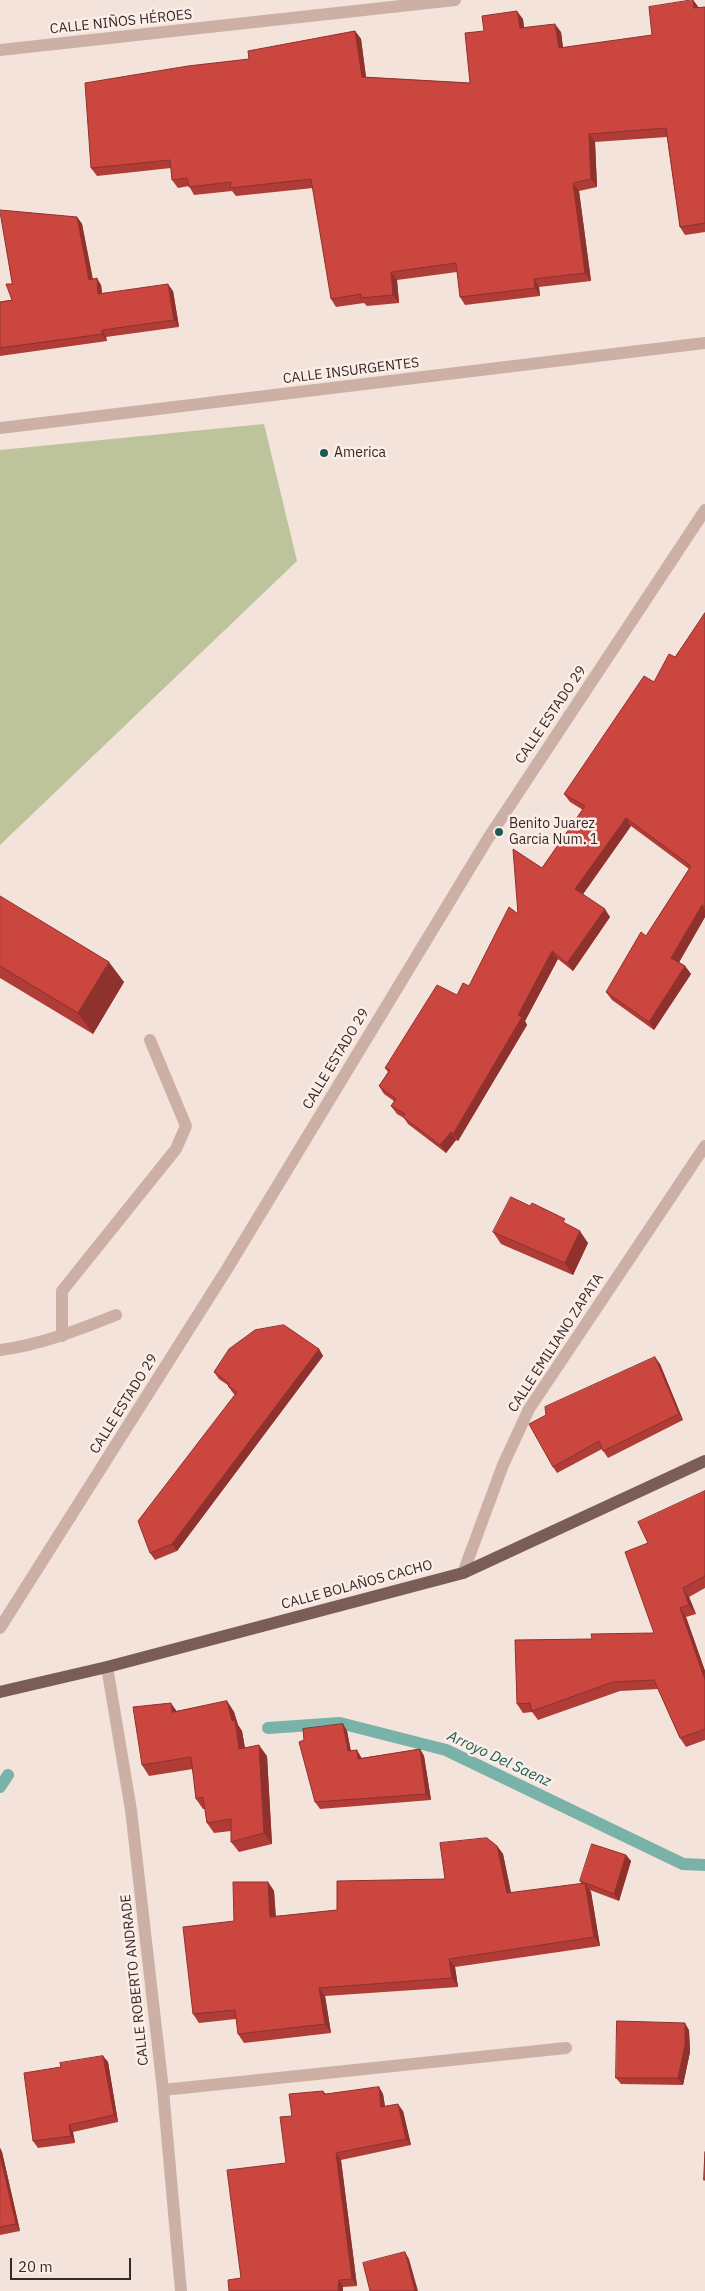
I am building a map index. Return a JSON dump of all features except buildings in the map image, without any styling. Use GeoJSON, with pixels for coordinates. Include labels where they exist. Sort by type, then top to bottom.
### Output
{"type":"FeatureCollection","features":[{"type":"Feature","properties":{"kind":"main road","name":"CALLE BOLAÑOS CACHO"},"geometry":{"type":"LineString","coordinates":[[0,1692],[107,1668],[463,1572],[705,1460]]}},
{"type":"Feature","properties":{"kind":"street","name":"CALLE NIÑOS HÉROES"},"geometry":{"type":"LineString","coordinates":[[0,50],[455,0]]}},
{"type":"Feature","properties":{"kind":"street","name":"CALLE INSURGENTES"},"geometry":{"type":"LineString","coordinates":[[0,428],[705,344]]}},
{"type":"Feature","properties":{"kind":"street","name":"CALLE ESTADO 29"},"geometry":{"type":"LineString","coordinates":[[0,1628],[227,1269],[486,840],[705,510]]}},
{"type":"Feature","properties":{"kind":"street"},"geometry":{"type":"LineString","coordinates":[[62,1336],[62,1291],[176,1148],[186,1126],[150,1040]]}},
{"type":"Feature","properties":{"kind":"street","name":"CALLE EMILIANO ZAPATA"},"geometry":{"type":"LineString","coordinates":[[463,1572],[502,1465],[529,1409],[705,1146]]}},
{"type":"Feature","properties":{"kind":"street"},"geometry":{"type":"LineString","coordinates":[[0,1350],[20,1348],[62,1336],[116,1315]]}},
{"type":"Feature","properties":{"kind":"street","name":"CALLE ROBERTO ANDRADE"},"geometry":{"type":"LineString","coordinates":[[107,1668],[131,1810],[163,2090],[181,2291]]}},
{"type":"Feature","properties":{"kind":"street"},"geometry":{"type":"LineString","coordinates":[[163,2090],[566,2048]]}},
{"type":"Feature","properties":{"kind":"green space"},"geometry":{"type":"Polygon","coordinates":[[[264,424],[297,561],[0,845],[0,450],[264,424]]]}},
{"type":"Feature","properties":{"kind":"waterway","name":"Arroyo Del Saenz"},"geometry":{"type":"LineString","coordinates":[[268,1728],[340,1723],[446,1750],[683,1864],[705,1865]]}},
{"type":"Feature","properties":{"kind":"waterway","name":"Arroyo Del Saenz"},"geometry":{"type":"LineString","coordinates":[[0,1787],[8,1775]]}},
{"type":"Feature","properties":{"kind":"place","name":"America"},"geometry":{"type":"Point","coordinates":[324,453]}},
{"type":"Feature","properties":{"kind":"place","name":"Benito Juarez Garcia Num. 1"},"geometry":{"type":"Point","coordinates":[499,832]}}]}
